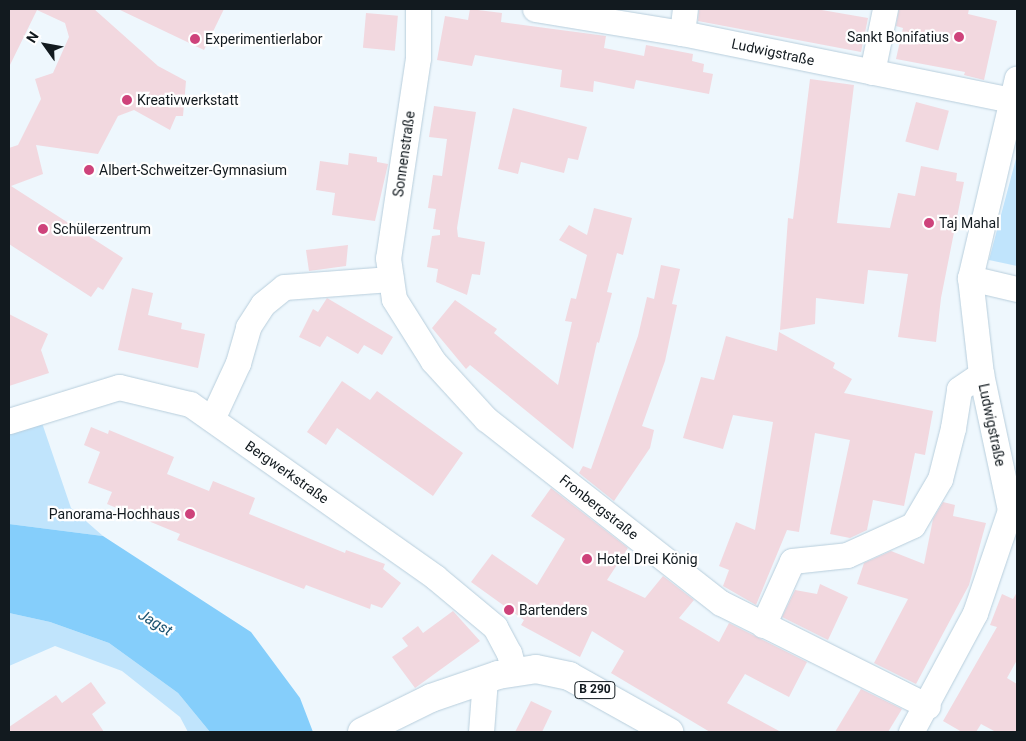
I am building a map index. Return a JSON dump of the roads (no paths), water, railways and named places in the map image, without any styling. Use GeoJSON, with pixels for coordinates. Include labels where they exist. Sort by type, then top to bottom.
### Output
{"type":"FeatureCollection","features":[{"type":"Feature","properties":{"kind":"main road","name":"B 290"},"geometry":{"type":"LineString","coordinates":[[362,732],[431,698],[485,679],[514,671],[536,669],[569,676],[669,732]]}},
{"type":"Feature","properties":{"kind":"street","name":"Sonnenstraße"},"geometry":{"type":"LineString","coordinates":[[393,289],[388,258],[418,58],[418,9]]}},
{"type":"Feature","properties":{"kind":"street","name":"Ludwigstraße"},"geometry":{"type":"LineString","coordinates":[[535,9],[683,21],[872,72],[1014,89],[970,278],[981,374],[1010,510],[975,614],[928,706],[911,732]]}},
{"type":"Feature","properties":{"kind":"street"},"geometry":{"type":"LineString","coordinates":[[872,72],[884,9]]}},
{"type":"Feature","properties":{"kind":"street"},"geometry":{"type":"LineString","coordinates":[[970,278],[1017,289]]}},
{"type":"Feature","properties":{"kind":"street"},"geometry":{"type":"LineString","coordinates":[[212,419],[238,364],[248,327],[263,304],[284,287],[393,289]]}},
{"type":"Feature","properties":{"kind":"street","name":"Fronbergstraße"},"geometry":{"type":"LineString","coordinates":[[393,289],[433,361],[486,418],[721,603],[928,706]]}},
{"type":"Feature","properties":{"kind":"street"},"geometry":{"type":"LineString","coordinates":[[763,625],[792,561],[847,555],[913,525],[940,479],[954,428],[959,389],[981,374]]}},
{"type":"Feature","properties":{"kind":"street","name":"Bergwerkstraße"},"geometry":{"type":"LineString","coordinates":[[9,421],[119,387],[190,404],[450,589],[495,627],[509,653],[514,671]]}},
{"type":"Feature","properties":{"kind":"street"},"geometry":{"type":"LineString","coordinates":[[481,732],[485,679]]}},
{"type":"Feature","properties":{"kind":"water","name":"Jagst"},"geometry":{"type":"Polygon","coordinates":[[[9,524],[103,536],[251,632],[300,698],[313,732],[210,732],[178,693],[109,643],[50,622],[9,613],[9,524]]]}},
{"type":"Feature","properties":{"kind":"place","name":"Sankt Bonifatius"},"geometry":{"type":"Point","coordinates":[959,37]}},
{"type":"Feature","properties":{"kind":"place","name":"Experimentierlabor"},"geometry":{"type":"Point","coordinates":[195,39]}},
{"type":"Feature","properties":{"kind":"place","name":"Kreativwerkstatt"},"geometry":{"type":"Point","coordinates":[127,100]}},
{"type":"Feature","properties":{"kind":"place","name":"Albert-Schweitzer-Gymnasium"},"geometry":{"type":"Point","coordinates":[89,170]}},
{"type":"Feature","properties":{"kind":"place","name":"Taj Mahal"},"geometry":{"type":"Point","coordinates":[929,223]}},
{"type":"Feature","properties":{"kind":"place","name":"Schülerzentrum"},"geometry":{"type":"Point","coordinates":[43,229]}},
{"type":"Feature","properties":{"kind":"place","name":"Panorama-Hochhaus"},"geometry":{"type":"Point","coordinates":[190,514]}},
{"type":"Feature","properties":{"kind":"place","name":"Hotel Drei König"},"geometry":{"type":"Point","coordinates":[587,559]}},
{"type":"Feature","properties":{"kind":"place","name":"Bartenders"},"geometry":{"type":"Point","coordinates":[509,610]}}]}
